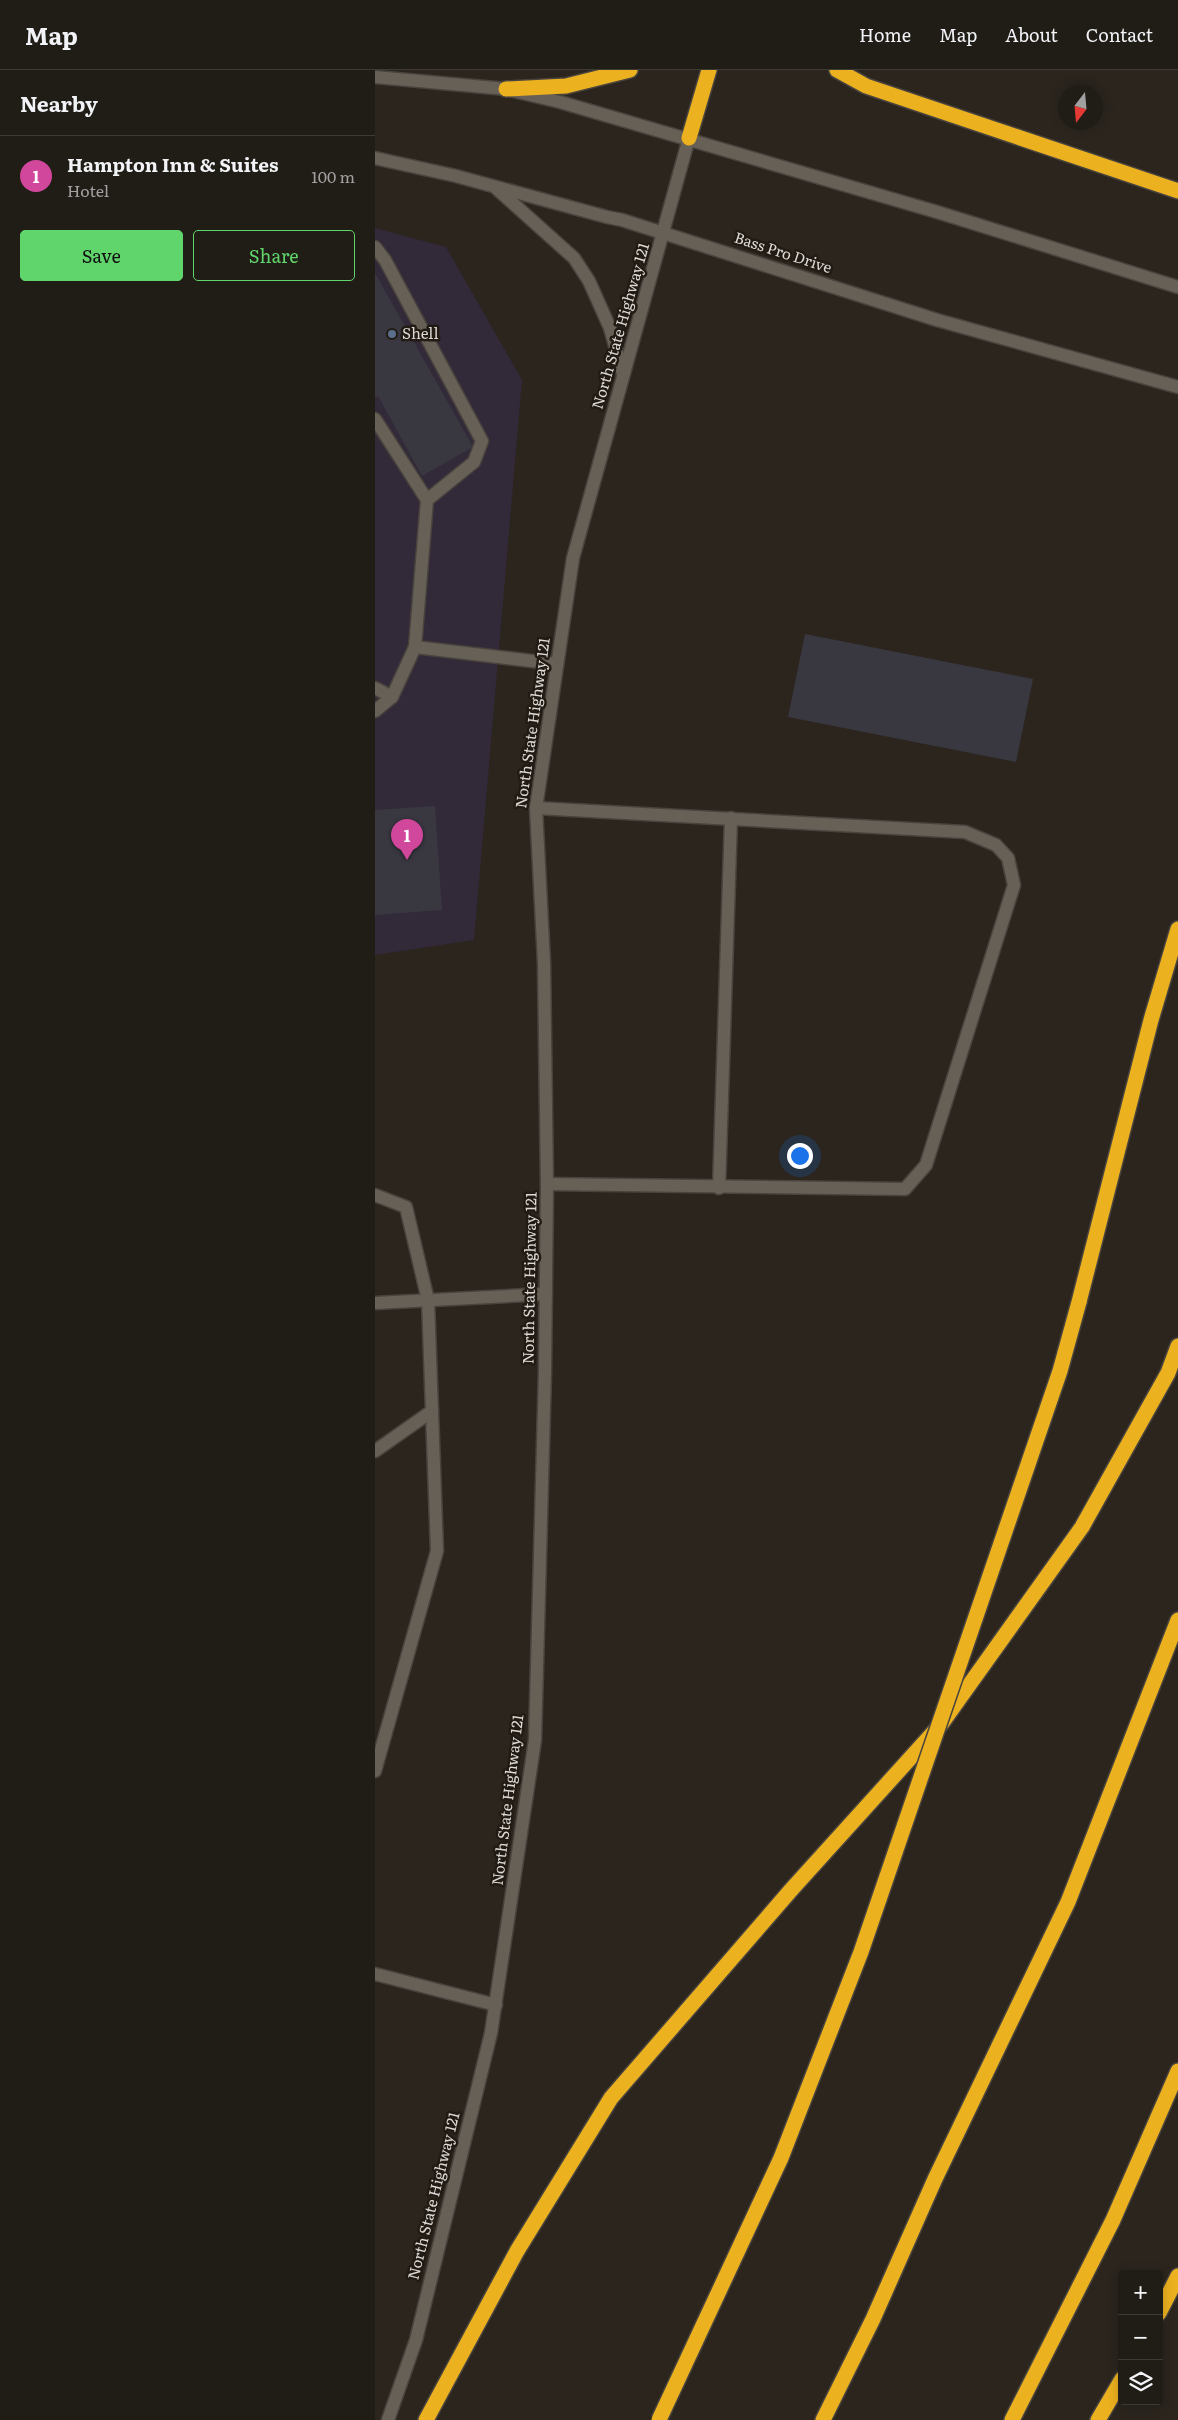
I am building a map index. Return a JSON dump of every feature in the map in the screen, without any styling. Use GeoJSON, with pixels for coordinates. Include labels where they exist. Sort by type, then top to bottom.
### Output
{"type":"FeatureCollection","features":[{"type":"Feature","properties":{"kind":"highway"},"geometry":{"type":"LineString","coordinates":[[506,89],[566,86],[630,70]]}},
{"type":"Feature","properties":{"kind":"highway"},"geometry":{"type":"LineString","coordinates":[[689,138],[709,70]]}},
{"type":"Feature","properties":{"kind":"highway"},"geometry":{"type":"LineString","coordinates":[[837,70],[866,86],[1178,191]]}},
{"type":"Feature","properties":{"kind":"highway"},"geometry":{"type":"LineString","coordinates":[[659,2420],[781,2158],[861,1952],[1057,1380],[1079,1302],[1151,1020],[1178,929]]}},
{"type":"Feature","properties":{"kind":"highway"},"geometry":{"type":"LineString","coordinates":[[426,2420],[517,2250],[611,2098],[785,1898],[942,1723],[1082,1527],[1168,1373],[1178,1346]]}},
{"type":"Feature","properties":{"kind":"highway"},"geometry":{"type":"LineString","coordinates":[[823,2420],[873,2319],[935,2179],[1068,1902],[1178,1620]]}},
{"type":"Feature","properties":{"kind":"highway"},"geometry":{"type":"LineString","coordinates":[[1012,2420],[1113,2220],[1178,2071]]}},
{"type":"Feature","properties":{"kind":"highway"},"geometry":{"type":"LineString","coordinates":[[1163,2305],[1178,2276]]}},
{"type":"Feature","properties":{"kind":"highway"},"geometry":{"type":"LineString","coordinates":[[1098,2420],[1118,2386]]}},
{"type":"Feature","properties":{"kind":"main road"},"geometry":{"type":"LineString","coordinates":[[375,77],[506,89],[560,102],[689,138],[752,160],[937,212],[1178,288]]}},
{"type":"Feature","properties":{"kind":"main road","name":"North State Highway 121"},"geometry":{"type":"LineString","coordinates":[[388,2420],[416,2340],[491,2033],[535,1740],[547,1184],[544,963],[536,808],[573,558],[689,138]]}},
{"type":"Feature","properties":{"kind":"main road","name":"Bass Pro Drive"},"geometry":{"type":"LineString","coordinates":[[375,158],[456,176],[664,232],[937,320],[1178,387]]}},
{"type":"Feature","properties":{"kind":"main road"},"geometry":{"type":"LineString","coordinates":[[495,188],[574,258],[589,281],[610,328],[623,375]]}},
{"type":"Feature","properties":{"kind":"main road"},"geometry":{"type":"LineString","coordinates":[[375,247],[385,260],[482,441],[474,462],[427,500]]}},
{"type":"Feature","properties":{"kind":"main road"},"geometry":{"type":"LineString","coordinates":[[375,419],[427,500],[415,647],[392,697],[375,711]]}},
{"type":"Feature","properties":{"kind":"main road"},"geometry":{"type":"LineString","coordinates":[[415,647],[557,664]]}},
{"type":"Feature","properties":{"kind":"main road"},"geometry":{"type":"LineString","coordinates":[[375,688],[392,697]]}},
{"type":"Feature","properties":{"kind":"main road"},"geometry":{"type":"LineString","coordinates":[[536,808],[965,832],[996,845],[1008,858],[1014,885],[926,1165],[905,1189],[719,1188],[547,1184]]}},
{"type":"Feature","properties":{"kind":"main road"},"geometry":{"type":"LineString","coordinates":[[719,1188],[731,818]]}},
{"type":"Feature","properties":{"kind":"main road"},"geometry":{"type":"LineString","coordinates":[[375,1195],[406,1207],[429,1300],[437,1552],[375,1771]]}},
{"type":"Feature","properties":{"kind":"main road"},"geometry":{"type":"LineString","coordinates":[[375,1303],[546,1294]]}},
{"type":"Feature","properties":{"kind":"main road"},"geometry":{"type":"LineString","coordinates":[[375,1450],[432,1411]]}},
{"type":"Feature","properties":{"kind":"main road"},"geometry":{"type":"LineString","coordinates":[[375,1974],[496,2005]]}},
{"type":"Feature","properties":{"kind":"shaded area"},"geometry":{"type":"Polygon","coordinates":[[[375,228],[446,247],[522,380],[474,940],[375,955],[375,228]]]}},
{"type":"Feature","properties":{"kind":"building","name":"Shell"},"geometry":{"type":"Polygon","coordinates":[[[375,273],[473,447],[422,476],[378,396],[375,398],[375,273]]]}},
{"type":"Feature","properties":{"kind":"building"},"geometry":{"type":"Polygon","coordinates":[[[805,634],[1033,679],[1016,762],[788,717],[805,634]]]}},
{"type":"Feature","properties":{"kind":"building"},"geometry":{"type":"Polygon","coordinates":[[[435,806],[442,910],[375,915],[375,810],[435,806]]]}},
{"type":"Feature","properties":{"kind":"place","name":"Shell"},"geometry":{"type":"Point","coordinates":[392,334]}},
{"type":"Feature","properties":{"kind":"place","name":"Hampton Inn & Suites"},"geometry":{"type":"Point","coordinates":[407,860]}}]}
